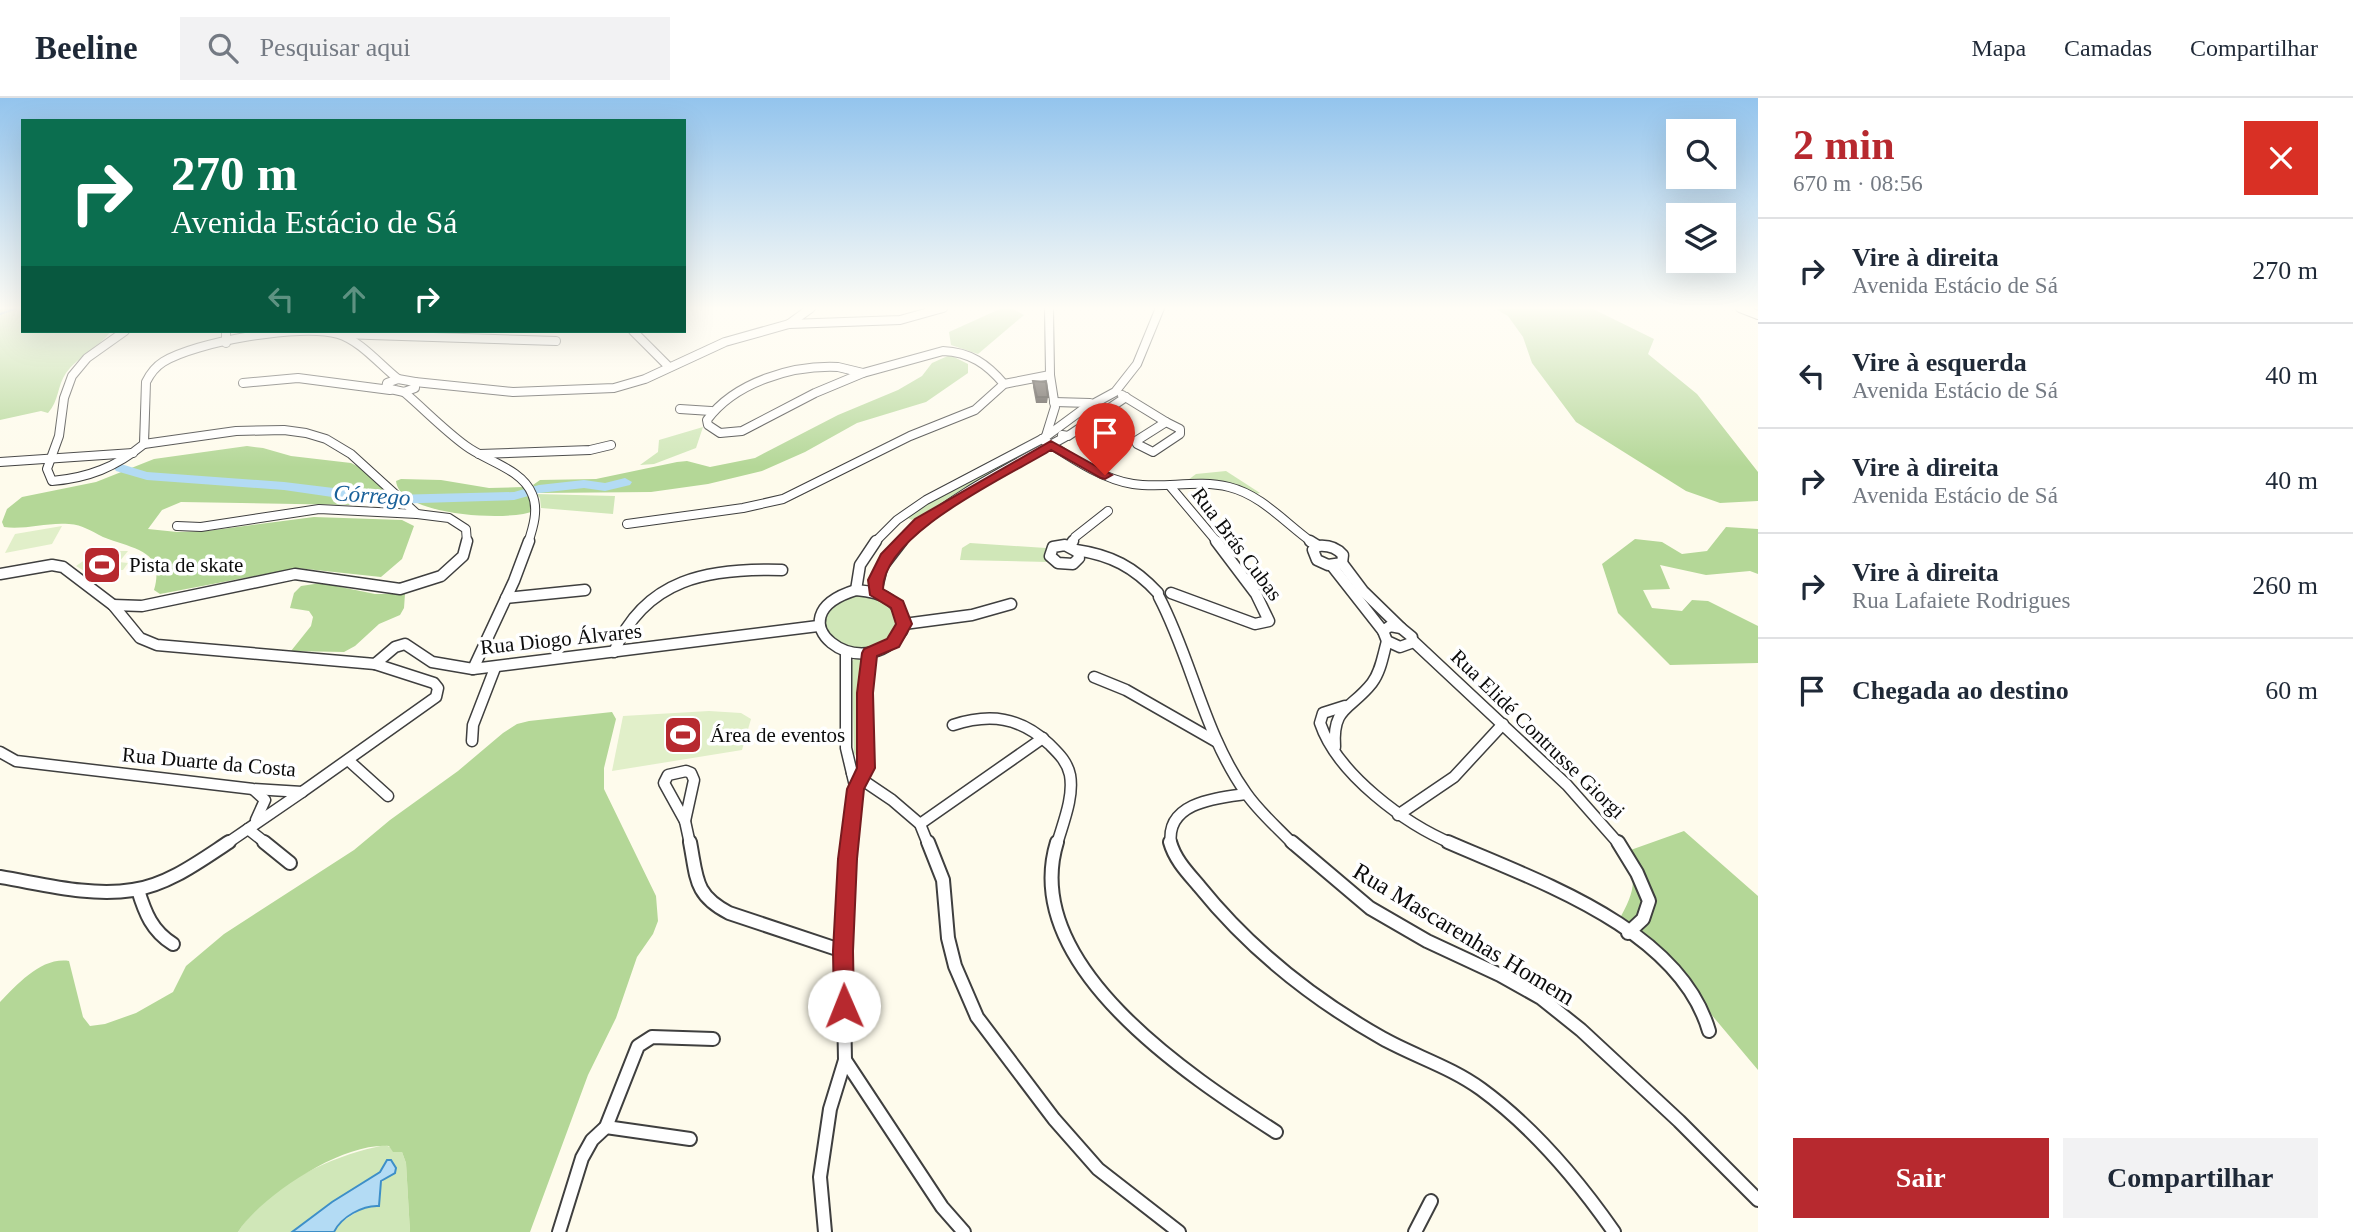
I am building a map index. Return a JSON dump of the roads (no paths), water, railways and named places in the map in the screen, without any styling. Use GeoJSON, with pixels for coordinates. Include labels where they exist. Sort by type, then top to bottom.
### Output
{"type":"FeatureCollection","features":[{"type":"Feature","properties":{"kind":"street"},"geometry":{"type":"LineString","coordinates":[[84,361],[64,396],[63,422],[55,458],[57,471],[52,479],[93,477],[120,464],[144,444],[263,429],[307,433],[325,438],[382,477],[417,514]]}},
{"type":"Feature","properties":{"kind":"street"},"geometry":{"type":"LineString","coordinates":[[144,444],[146,382],[157,366],[166,361]]}},
{"type":"Feature","properties":{"kind":"street"},"geometry":{"type":"LineString","coordinates":[[375,361],[398,379],[415,386],[513,392],[588,391],[628,385],[680,361]]}},
{"type":"Feature","properties":{"kind":"street"},"geometry":{"type":"LineString","coordinates":[[663,361],[668,366]]}},
{"type":"Feature","properties":{"kind":"street"},"geometry":{"type":"LineString","coordinates":[[863,373],[834,366],[790,372],[733,395],[711,411],[707,420],[712,430],[730,434],[742,431],[816,393],[863,373],[905,361]]}},
{"type":"Feature","properties":{"kind":"street"},"geometry":{"type":"LineString","coordinates":[[981,361],[1004,384]]}},
{"type":"Feature","properties":{"kind":"street"},"geometry":{"type":"LineString","coordinates":[[1044,438],[1055,404],[1051,361]]}},
{"type":"Feature","properties":{"kind":"street"},"geometry":{"type":"LineString","coordinates":[[1056,428],[1097,407],[1113,394],[1129,376],[1136,361]]}},
{"type":"Feature","properties":{"kind":"street"},"geometry":{"type":"LineString","coordinates":[[383,368],[387,386]]}},
{"type":"Feature","properties":{"kind":"street"},"geometry":{"type":"LineString","coordinates":[[627,523],[743,508],[783,499],[910,436],[975,410],[1004,384],[1051,375]]}},
{"type":"Feature","properties":{"kind":"street"},"geometry":{"type":"LineString","coordinates":[[243,383],[265,377],[294,376],[355,386],[387,386],[404,392],[415,386]]}},
{"type":"Feature","properties":{"kind":"street"},"geometry":{"type":"LineString","coordinates":[[387,386],[398,379]]}},
{"type":"Feature","properties":{"kind":"street"},"geometry":{"type":"LineString","coordinates":[[415,386],[418,392],[416,402]]}},
{"type":"Feature","properties":{"kind":"street","name":"Rua Diogo Álvares"},"geometry":{"type":"LineString","coordinates":[[404,392],[479,454],[528,487],[534,496],[537,513],[535,525],[523,560],[473,669],[818,626]]}},
{"type":"Feature","properties":{"kind":"street"},"geometry":{"type":"LineString","coordinates":[[1113,394],[1121,401],[1166,422],[1180,429],[1180,434],[1153,452],[1136,444],[1136,441],[1166,422]]}},
{"type":"Feature","properties":{"kind":"street"},"geometry":{"type":"LineString","coordinates":[[856,590],[855,580],[867,553],[893,522],[961,481],[1044,438],[1084,406],[1113,394]]}},
{"type":"Feature","properties":{"kind":"street"},"geometry":{"type":"LineString","coordinates":[[876,592],[876,580],[888,554],[910,530],[961,496],[1101,419],[1121,401]]}},
{"type":"Feature","properties":{"kind":"street"},"geometry":{"type":"LineString","coordinates":[[1055,404],[1084,406]]}},
{"type":"Feature","properties":{"kind":"street"},"geometry":{"type":"LineString","coordinates":[[680,409],[711,411]]}},
{"type":"Feature","properties":{"kind":"street"},"geometry":{"type":"LineString","coordinates":[[1056,428],[1066,437]]}},
{"type":"Feature","properties":{"kind":"street"},"geometry":{"type":"LineString","coordinates":[[1044,438],[1051,445],[1120,482],[1229,487],[1259,500],[1318,546]]}},
{"type":"Feature","properties":{"kind":"street"},"geometry":{"type":"LineString","coordinates":[[479,454],[590,450],[611,445]]}},
{"type":"Feature","properties":{"kind":"street"},"geometry":{"type":"LineString","coordinates":[[29,459],[57,446]]}},
{"type":"Feature","properties":{"kind":"street"},"geometry":{"type":"LineString","coordinates":[[0,462],[134,453]]}},
{"type":"Feature","properties":{"kind":"street"},"geometry":{"type":"LineString","coordinates":[[496,464],[508,453]]}},
{"type":"Feature","properties":{"kind":"street","name":"Rua Brás Cubas"},"geometry":{"type":"LineString","coordinates":[[1163,594],[1245,621],[1266,624],[1270,617],[1253,590],[1170,486]]}},
{"type":"Feature","properties":{"kind":"street"},"geometry":{"type":"LineString","coordinates":[[113,605],[142,606],[295,574],[400,589],[428,582],[454,566],[463,556],[468,536],[466,529],[449,517],[319,509],[189,528],[177,526]]}},
{"type":"Feature","properties":{"kind":"street"},"geometry":{"type":"LineString","coordinates":[[1073,548],[1075,537],[1108,511]]}},
{"type":"Feature","properties":{"kind":"street"},"geometry":{"type":"LineString","coordinates":[[893,522],[910,530]]}},
{"type":"Feature","properties":{"kind":"street"},"geometry":{"type":"LineString","coordinates":[[1337,565],[1343,555],[1337,549],[1327,545],[1313,550],[1314,557],[1320,562],[1337,565],[1401,628]]}},
{"type":"Feature","properties":{"kind":"street","name":"Rua Mascarenhas Homem"},"geometry":{"type":"LineString","coordinates":[[1073,548],[1077,560],[1065,565],[1052,558],[1050,553],[1053,547],[1073,548],[1095,553],[1140,572],[1163,594],[1217,742],[1246,794],[1300,851],[1370,908],[1427,941],[1541,998],[1581,1030],[1679,1121],[1758,1200]]}},
{"type":"Feature","properties":{"kind":"street","name":"Rua Duarte da Costa"},"geometry":{"type":"LineString","coordinates":[[0,574],[58,565],[113,605],[140,638],[156,645],[374,663],[434,683],[438,692],[430,702],[302,792],[253,789],[16,761],[0,751]]}},
{"type":"Feature","properties":{"kind":"street"},"geometry":{"type":"LineString","coordinates":[[1337,565],[1385,636],[1396,646],[1405,647],[1412,640]]}},
{"type":"Feature","properties":{"kind":"street"},"geometry":{"type":"LineString","coordinates":[[614,652],[619,632],[633,615],[648,601],[671,587],[718,573],[782,570]]}},
{"type":"Feature","properties":{"kind":"street"},"geometry":{"type":"LineString","coordinates":[[506,598],[585,590]]}},
{"type":"Feature","properties":{"kind":"street"},"geometry":{"type":"LineString","coordinates":[[856,590],[876,592],[898,605],[904,624],[893,643],[870,653],[846,652],[829,644],[818,626],[819,614],[827,602],[856,590]]}},
{"type":"Feature","properties":{"kind":"street"},"geometry":{"type":"LineString","coordinates":[[904,624],[960,618],[1011,604]]}},
{"type":"Feature","properties":{"kind":"street"},"geometry":{"type":"LineString","coordinates":[[125,619],[142,606]]}},
{"type":"Feature","properties":{"kind":"street"},"geometry":{"type":"LineString","coordinates":[[1401,628],[1388,626],[1380,668],[1374,681],[1335,718],[1335,747],[1356,775],[1398,814],[1441,839],[1534,876],[1576,897],[1628,933],[1682,979],[1699,1003],[1709,1031]]}},
{"type":"Feature","properties":{"kind":"street","name":"Rua Elidé Contrusse Giorgi"},"geometry":{"type":"LineString","coordinates":[[1401,628],[1580,798],[1624,847],[1638,870],[1649,901],[1643,919],[1628,933]]}},
{"type":"Feature","properties":{"kind":"street"},"geometry":{"type":"LineString","coordinates":[[374,663],[394,647],[405,643],[432,662],[473,669]]}},
{"type":"Feature","properties":{"kind":"street"},"geometry":{"type":"LineString","coordinates":[[825,1232],[820,1177],[830,1109],[845,1060],[843,951],[848,859],[857,780],[846,748],[846,652]]}},
{"type":"Feature","properties":{"kind":"street"},"geometry":{"type":"LineString","coordinates":[[857,780],[866,768],[865,693],[870,653]]}},
{"type":"Feature","properties":{"kind":"street"},"geometry":{"type":"LineString","coordinates":[[472,741],[473,725],[495,668]]}},
{"type":"Feature","properties":{"kind":"street"},"geometry":{"type":"LineString","coordinates":[[1094,677],[1108,681],[1185,727],[1217,742]]}},
{"type":"Feature","properties":{"kind":"street"},"geometry":{"type":"LineString","coordinates":[[953,725],[980,716],[1008,717],[1043,738],[1067,765],[1071,782],[1053,851],[1050,876],[1055,907],[1068,942],[1092,979],[1123,1018],[1158,1051],[1194,1080],[1276,1132]]}},
{"type":"Feature","properties":{"kind":"street"},"geometry":{"type":"LineString","coordinates":[[1398,814],[1454,777],[1503,724]]}},
{"type":"Feature","properties":{"kind":"street"},"geometry":{"type":"LineString","coordinates":[[920,824],[1043,738]]}},
{"type":"Feature","properties":{"kind":"street"},"geometry":{"type":"LineString","coordinates":[[348,760],[388,796]]}},
{"type":"Feature","properties":{"kind":"street"},"geometry":{"type":"LineString","coordinates":[[857,780],[920,824],[943,880],[948,938],[955,966],[977,1017],[1054,1119],[1098,1169],[1179,1232]]}},
{"type":"Feature","properties":{"kind":"street"},"geometry":{"type":"LineString","coordinates":[[251,826],[264,807],[265,800],[253,789]]}},
{"type":"Feature","properties":{"kind":"street"},"geometry":{"type":"LineString","coordinates":[[0,877],[113,891],[138,890],[180,872],[302,792]]}},
{"type":"Feature","properties":{"kind":"street"},"geometry":{"type":"LineString","coordinates":[[1246,794],[1203,802],[1186,809],[1176,821],[1170,837],[1172,846],[1198,886],[1259,949],[1339,1011],[1383,1038],[1481,1089],[1518,1122],[1593,1200],[1614,1232]]}},
{"type":"Feature","properties":{"kind":"street"},"geometry":{"type":"LineString","coordinates":[[685,821],[699,885],[712,904],[740,917],[843,951]]}},
{"type":"Feature","properties":{"kind":"street"},"geometry":{"type":"LineString","coordinates":[[251,826],[290,863]]}},
{"type":"Feature","properties":{"kind":"street"},"geometry":{"type":"LineString","coordinates":[[138,890],[151,927],[159,936],[173,944]]}},
{"type":"Feature","properties":{"kind":"street"},"geometry":{"type":"LineString","coordinates":[[559,1232],[582,1158],[592,1140],[606,1127],[638,1046],[644,1039],[652,1037],[713,1040]]}},
{"type":"Feature","properties":{"kind":"street"},"geometry":{"type":"LineString","coordinates":[[845,1060],[942,1207],[964,1232]]}},
{"type":"Feature","properties":{"kind":"street"},"geometry":{"type":"LineString","coordinates":[[606,1127],[690,1139]]}},
{"type":"Feature","properties":{"kind":"street"},"geometry":{"type":"LineString","coordinates":[[1415,1232],[1431,1201]]}},
{"type":"Feature","properties":{"kind":"water"},"geometry":{"type":"Polygon","coordinates":[[[387,1160],[391,1160],[396,1168],[395,1173],[381,1181],[379,1206],[353,1213],[342,1221],[334,1232],[292,1232],[332,1202],[380,1172],[387,1160]]]}},
{"type":"Feature","properties":{"kind":"waterway","name":"Córrego"},"geometry":{"type":"LineString","coordinates":[[121,468],[147,476],[284,486],[389,500],[514,496],[539,489],[584,484],[605,487],[625,482]]}},
{"type":"Feature","properties":{"kind":"place","name":"Pista de skate"},"geometry":{"type":"Point","coordinates":[102,565]}},
{"type":"Feature","properties":{"kind":"place","name":"Área de eventos"},"geometry":{"type":"Point","coordinates":[683,735]}}]}
